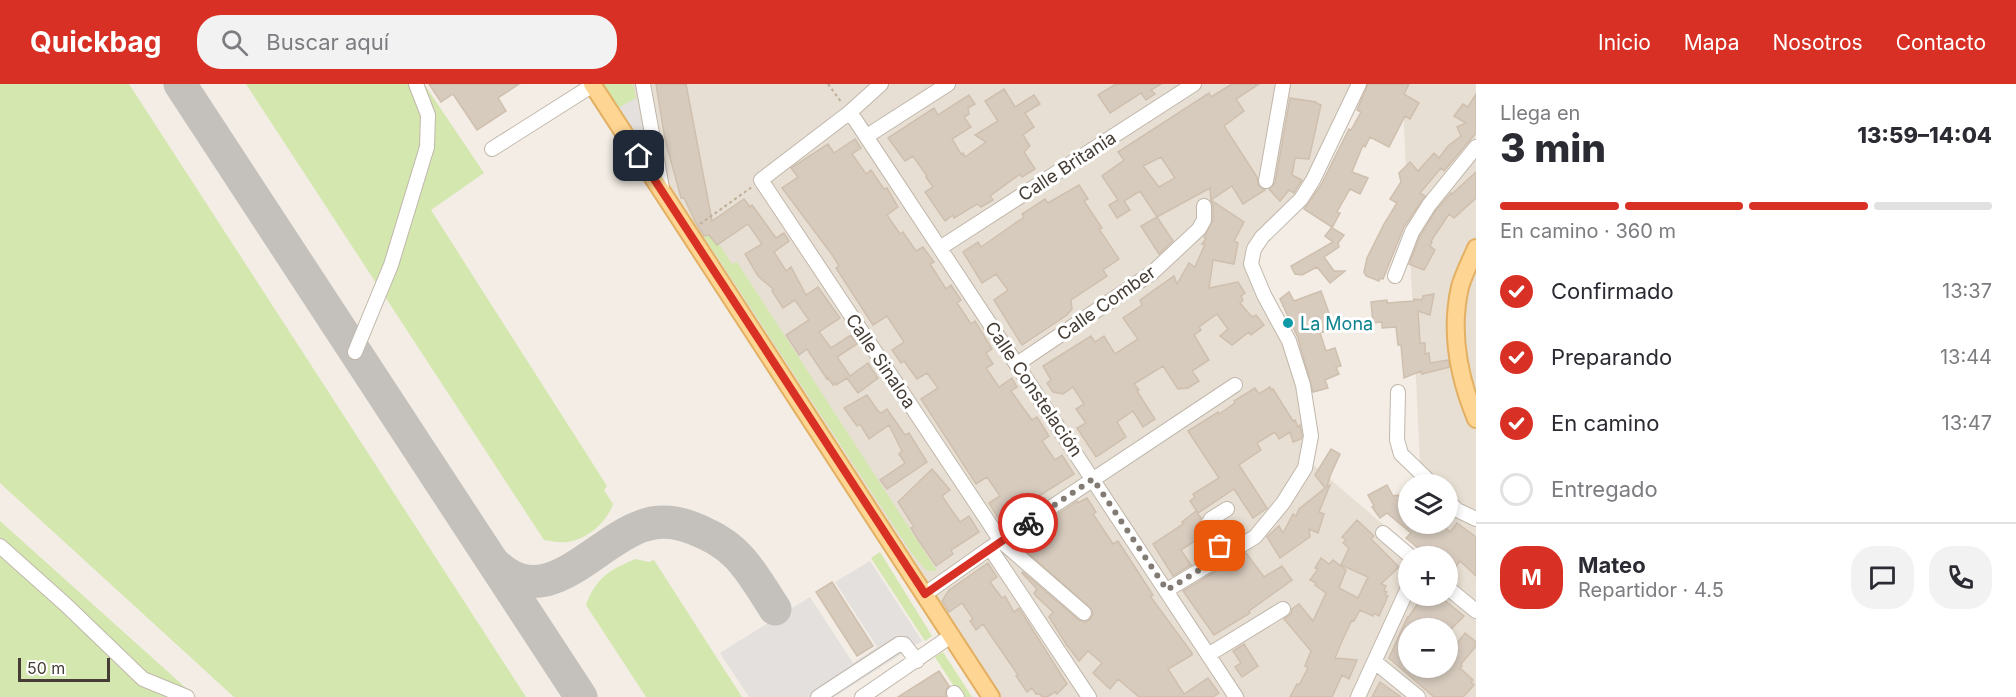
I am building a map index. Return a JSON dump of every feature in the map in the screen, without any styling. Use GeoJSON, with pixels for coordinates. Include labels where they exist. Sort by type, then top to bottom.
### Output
{"type":"FeatureCollection","features":[{"type":"Feature","properties":{"kind":"main road"},"geometry":{"type":"LineString","coordinates":[[592,85],[991,697]]}},
{"type":"Feature","properties":{"kind":"main road"},"geometry":{"type":"LineString","coordinates":[[1476,248],[1461,285],[1455,332],[1464,391],[1476,419]]}},
{"type":"Feature","properties":{"kind":"street"},"geometry":{"type":"LineString","coordinates":[[355,352],[391,266],[428,147],[428,115],[417,84]]}},
{"type":"Feature","properties":{"kind":"street"},"geometry":{"type":"LineString","coordinates":[[643,84],[663,191]]}},
{"type":"Feature","properties":{"kind":"street"},"geometry":{"type":"LineString","coordinates":[[761,180],[850,112],[881,84]]}},
{"type":"Feature","properties":{"kind":"street"},"geometry":{"type":"LineString","coordinates":[[867,136],[948,84]]}},
{"type":"Feature","properties":{"kind":"street","name":"Calle Britania"},"geometry":{"type":"LineString","coordinates":[[940,248],[1194,84]]}},
{"type":"Feature","properties":{"kind":"street"},"geometry":{"type":"LineString","coordinates":[[1266,181],[1283,84]]}},
{"type":"Feature","properties":{"kind":"street"},"geometry":{"type":"LineString","coordinates":[[1167,590],[1255,537],[1283,503],[1305,468],[1311,436],[1303,385],[1289,341],[1264,295],[1251,264],[1254,249],[1300,199],[1313,180],[1359,84]]}},
{"type":"Feature","properties":{"kind":"street"},"geometry":{"type":"LineString","coordinates":[[492,149],[592,85]]}},
{"type":"Feature","properties":{"kind":"street","name":"Calle Constelación"},"geometry":{"type":"LineString","coordinates":[[850,112],[1236,697]]}},
{"type":"Feature","properties":{"kind":"street"},"geometry":{"type":"LineString","coordinates":[[1395,276],[1412,232],[1423,214],[1476,147]]}},
{"type":"Feature","properties":{"kind":"street","name":"Calle Sinaloa"},"geometry":{"type":"LineString","coordinates":[[761,180],[995,544],[1089,697]]}},
{"type":"Feature","properties":{"kind":"street","name":"Calle Comber"},"geometry":{"type":"LineString","coordinates":[[1017,364],[1152,273],[1200,229],[1204,220],[1204,206]]}},
{"type":"Feature","properties":{"kind":"street"},"geometry":{"type":"LineString","coordinates":[[925,594],[995,544],[1235,385]]}},
{"type":"Feature","properties":{"kind":"street"},"geometry":{"type":"LineString","coordinates":[[1398,392],[1396,440],[1401,454],[1422,474]]}},
{"type":"Feature","properties":{"kind":"street"},"geometry":{"type":"LineString","coordinates":[[1225,554],[1208,524],[1211,519],[1227,510]]}},
{"type":"Feature","properties":{"kind":"street"},"geometry":{"type":"LineString","coordinates":[[1458,510],[1476,519]]}},
{"type":"Feature","properties":{"kind":"street"},"geometry":{"type":"LineString","coordinates":[[1383,533],[1398,546]]}},
{"type":"Feature","properties":{"kind":"street"},"geometry":{"type":"LineString","coordinates":[[995,544],[1084,613]]}},
{"type":"Feature","properties":{"kind":"street"},"geometry":{"type":"LineString","coordinates":[[0,546],[143,679],[187,697]]}},
{"type":"Feature","properties":{"kind":"street"},"geometry":{"type":"LineString","coordinates":[[1458,596],[1476,611]]}},
{"type":"Feature","properties":{"kind":"street"},"geometry":{"type":"LineString","coordinates":[[1358,697],[1400,606]]}},
{"type":"Feature","properties":{"kind":"street"},"geometry":{"type":"LineString","coordinates":[[1208,655],[1283,609]]}},
{"type":"Feature","properties":{"kind":"street"},"geometry":{"type":"LineString","coordinates":[[862,697],[951,636]]}},
{"type":"Feature","properties":{"kind":"street"},"geometry":{"type":"LineString","coordinates":[[818,697],[899,644],[907,646],[917,661]]}},
{"type":"Feature","properties":{"kind":"street"},"geometry":{"type":"LineString","coordinates":[[1375,662],[1418,697]]}},
{"type":"Feature","properties":{"kind":"street"},"geometry":{"type":"LineString","coordinates":[[1077,678],[1100,697]]}},
{"type":"Feature","properties":{"kind":"path"},"geometry":{"type":"LineString","coordinates":[[828,84],[850,112]]}},
{"type":"Feature","properties":{"kind":"path"},"geometry":{"type":"LineString","coordinates":[[689,232],[761,180]]}},
{"type":"Feature","properties":{"kind":"shaded area"},"geometry":{"type":"Polygon","coordinates":[[[588,84],[1360,84],[1303,197],[1247,263],[1292,354],[1310,462],[1408,546],[1398,546],[1398,606],[1458,606],[1458,546],[1424,546],[1424,534],[1458,534],[1458,474],[1421,474],[1402,84],[1476,84],[1476,697],[988,697],[588,84]]]}},
{"type":"Feature","properties":{"kind":"shaded area"},"geometry":{"type":"Polygon","coordinates":[[[636,98],[651,165],[617,109],[636,98]]]}},
{"type":"Feature","properties":{"kind":"shaded area"},"geometry":{"type":"Polygon","coordinates":[[[870,561],[922,641],[834,697],[749,697],[720,653],[810,597],[853,663],[877,647],[835,582],[870,561]]]}},
{"type":"Feature","properties":{"kind":"green space"},"geometry":{"type":"Polygon","coordinates":[[[0,84],[129,84],[526,697],[234,697],[0,483],[0,84]]]}},
{"type":"Feature","properties":{"kind":"green space"},"geometry":{"type":"Polygon","coordinates":[[[246,84],[424,84],[484,173],[431,210],[607,486],[604,490],[613,504],[606,518],[589,534],[567,542],[544,540],[246,84]]]}},
{"type":"Feature","properties":{"kind":"green space"},"geometry":{"type":"Polygon","coordinates":[[[602,84],[633,84],[636,98],[617,109],[602,84]]]}},
{"type":"Feature","properties":{"kind":"green space"},"geometry":{"type":"Polygon","coordinates":[[[706,224],[732,264],[737,262],[937,571],[927,571],[913,555],[699,229],[706,224]]]}},
{"type":"Feature","properties":{"kind":"green space"},"geometry":{"type":"Polygon","coordinates":[[[0,521],[196,697],[0,697],[0,521]]]}},
{"type":"Feature","properties":{"kind":"green space"},"geometry":{"type":"Polygon","coordinates":[[[880,552],[932,636],[925,641],[871,558],[880,552]]]}},
{"type":"Feature","properties":{"kind":"green space"},"geometry":{"type":"Polygon","coordinates":[[[636,559],[649,562],[654,560],[742,697],[646,697],[586,605],[599,581],[611,571],[636,559]]]}},
{"type":"Feature","properties":{"kind":"green space"},"geometry":{"type":"Polygon","coordinates":[[[943,652],[972,697],[961,697],[935,657],[943,652]]]}},
{"type":"Feature","properties":{"kind":"building"},"geometry":{"type":"Polygon","coordinates":[[[429,84],[519,84],[498,98],[506,111],[477,130],[453,94],[441,102],[429,84]]]}},
{"type":"Feature","properties":{"kind":"building"},"geometry":{"type":"Polygon","coordinates":[[[656,84],[686,84],[712,221],[744,199],[750,207],[752,205],[776,238],[784,233],[789,241],[774,252],[786,271],[791,267],[806,295],[818,287],[840,318],[819,332],[831,348],[851,335],[857,344],[837,357],[850,376],[868,363],[878,378],[858,393],[847,378],[833,385],[807,349],[799,355],[786,335],[809,320],[795,300],[783,308],[772,291],[773,289],[758,276],[745,254],[762,244],[748,224],[717,245],[709,235],[704,236],[684,198],[681,198],[665,139],[656,84]]]}},
{"type":"Feature","properties":{"kind":"building"},"geometry":{"type":"Polygon","coordinates":[[[1116,84],[1161,84],[1151,90],[1155,94],[1146,100],[1141,93],[1110,113],[1098,95],[1116,84]]]}},
{"type":"Feature","properties":{"kind":"building"},"geometry":{"type":"Polygon","coordinates":[[[1232,84],[1259,84],[1236,99],[1244,111],[1224,126],[1257,177],[1258,185],[1265,190],[1243,204],[1232,186],[1211,200],[1244,222],[1234,241],[1238,243],[1234,264],[1213,260],[1209,288],[1238,282],[1245,293],[1241,296],[1243,300],[1240,303],[1252,317],[1256,315],[1264,325],[1251,335],[1249,332],[1232,345],[1220,336],[1228,329],[1217,314],[1199,327],[1201,330],[1194,335],[1209,360],[1192,371],[1199,381],[1188,388],[1178,389],[1163,366],[1134,384],[1155,419],[1143,427],[1133,411],[1117,422],[1126,437],[1096,457],[1077,428],[1086,423],[1076,409],[1084,404],[1073,387],[1063,394],[1053,392],[1047,383],[1051,380],[1043,366],[1091,336],[1095,342],[1104,336],[1115,354],[1138,339],[1123,318],[1142,305],[1140,300],[1174,276],[1177,284],[1189,263],[1195,267],[1205,244],[1202,244],[1206,239],[1204,237],[1213,220],[1213,206],[1211,201],[1210,188],[1157,217],[1140,191],[1124,201],[1130,210],[1117,218],[1109,205],[1118,200],[1102,176],[1124,160],[1118,152],[1209,93],[1211,97],[1232,84]],[[1161,157],[1143,166],[1159,187],[1175,178],[1161,157]]]}},
{"type":"Feature","properties":{"kind":"building"},"geometry":{"type":"Polygon","coordinates":[[[1368,84],[1409,84],[1404,94],[1419,103],[1410,119],[1405,116],[1389,147],[1370,137],[1365,147],[1363,145],[1352,172],[1368,178],[1360,194],[1350,189],[1337,212],[1340,213],[1332,228],[1344,235],[1338,243],[1339,247],[1324,257],[1334,271],[1345,271],[1330,283],[1317,267],[1302,275],[1295,274],[1291,266],[1333,242],[1325,236],[1332,227],[1304,209],[1321,185],[1349,129],[1351,130],[1361,112],[1357,110],[1368,84]]]}},
{"type":"Feature","properties":{"kind":"building"},"geometry":{"type":"Polygon","coordinates":[[[1004,89],[1015,107],[1034,95],[1040,104],[1025,113],[1034,127],[1023,135],[1030,146],[1024,152],[1035,169],[1022,177],[1020,174],[990,196],[993,200],[981,207],[977,204],[945,221],[925,192],[933,187],[927,176],[913,156],[905,161],[888,138],[934,108],[938,115],[969,95],[975,104],[968,108],[969,114],[964,117],[971,127],[952,139],[965,157],[986,142],[975,135],[998,121],[985,101],[1004,89]]]}},
{"type":"Feature","properties":{"kind":"building"},"geometry":{"type":"Polygon","coordinates":[[[1476,94],[1476,133],[1444,171],[1441,168],[1420,193],[1425,196],[1404,227],[1383,279],[1380,278],[1379,281],[1366,276],[1364,272],[1367,258],[1397,203],[1390,199],[1401,182],[1399,173],[1410,162],[1418,171],[1434,153],[1439,158],[1448,146],[1461,136],[1457,127],[1466,123],[1454,116],[1463,104],[1468,107],[1476,94]]]}},
{"type":"Feature","properties":{"kind":"building"},"geometry":{"type":"Polygon","coordinates":[[[1290,98],[1316,102],[1321,105],[1309,159],[1295,158],[1292,175],[1302,180],[1294,193],[1289,190],[1280,201],[1269,189],[1275,183],[1290,98]]]}},
{"type":"Feature","properties":{"kind":"building"},"geometry":{"type":"Polygon","coordinates":[[[855,139],[861,148],[852,154],[866,174],[871,170],[884,189],[887,188],[898,207],[887,215],[916,251],[923,247],[934,262],[930,264],[946,289],[951,285],[961,300],[957,303],[971,324],[975,321],[992,349],[986,353],[993,364],[986,368],[999,387],[1012,378],[1017,387],[1011,391],[1032,420],[1037,417],[1049,436],[1042,441],[1055,460],[1062,455],[1074,474],[1001,523],[989,503],[1000,496],[987,477],[976,484],[921,399],[938,388],[927,373],[917,379],[904,361],[901,363],[892,350],[904,342],[887,316],[873,325],[836,268],[839,266],[833,256],[782,188],[798,177],[791,168],[828,144],[834,153],[855,139]]]}},
{"type":"Feature","properties":{"kind":"building"},"geometry":{"type":"Polygon","coordinates":[[[1476,172],[1476,198],[1454,218],[1449,214],[1431,241],[1430,246],[1435,250],[1424,270],[1409,264],[1420,236],[1436,210],[1451,193],[1476,172]]]}},
{"type":"Feature","properties":{"kind":"building"},"geometry":{"type":"Polygon","coordinates":[[[1079,185],[1088,199],[1084,201],[1102,228],[1099,229],[1119,259],[1103,270],[1107,276],[1071,300],[1072,309],[1067,315],[1022,345],[994,300],[1008,290],[996,274],[982,283],[963,252],[978,242],[981,247],[1045,199],[1048,203],[1079,185]]]}},
{"type":"Feature","properties":{"kind":"building"},"geometry":{"type":"Polygon","coordinates":[[[1157,217],[1173,241],[1159,254],[1141,226],[1157,217]]]}},
{"type":"Feature","properties":{"kind":"building"},"geometry":{"type":"Polygon","coordinates":[[[1321,291],[1332,329],[1320,333],[1326,351],[1335,348],[1341,366],[1336,367],[1339,374],[1325,380],[1328,388],[1313,392],[1298,338],[1280,299],[1289,292],[1294,301],[1321,291]]]}},
{"type":"Feature","properties":{"kind":"building"},"geometry":{"type":"Polygon","coordinates":[[[1434,294],[1430,315],[1418,311],[1420,343],[1425,343],[1425,354],[1429,353],[1430,363],[1448,360],[1450,367],[1422,374],[1421,371],[1404,378],[1401,345],[1398,345],[1396,327],[1382,328],[1382,322],[1373,323],[1371,302],[1422,300],[1423,296],[1434,294]]]}},
{"type":"Feature","properties":{"kind":"building"},"geometry":{"type":"Polygon","coordinates":[[[1270,387],[1293,421],[1295,420],[1298,427],[1300,425],[1302,436],[1301,439],[1293,442],[1290,432],[1279,439],[1275,432],[1257,443],[1261,450],[1239,465],[1267,508],[1253,518],[1234,489],[1198,513],[1190,501],[1195,497],[1193,494],[1219,478],[1188,431],[1218,412],[1219,414],[1255,388],[1259,394],[1270,387]]]}},
{"type":"Feature","properties":{"kind":"building"},"geometry":{"type":"Polygon","coordinates":[[[867,395],[878,411],[881,413],[887,409],[905,435],[909,433],[927,462],[887,489],[880,480],[905,463],[899,454],[902,451],[889,425],[869,439],[860,424],[857,426],[844,408],[867,395]]]}},
{"type":"Feature","properties":{"kind":"building"},"geometry":{"type":"Polygon","coordinates":[[[1331,449],[1340,454],[1330,476],[1327,487],[1330,485],[1319,512],[1324,514],[1318,533],[1309,529],[1310,537],[1280,558],[1267,537],[1279,526],[1283,533],[1293,514],[1296,516],[1299,509],[1325,488],[1315,475],[1331,449]]]}},
{"type":"Feature","properties":{"kind":"building"},"geometry":{"type":"Polygon","coordinates":[[[932,469],[950,490],[942,496],[960,522],[969,516],[979,532],[951,550],[953,554],[936,566],[911,528],[914,527],[898,502],[932,469]]]}},
{"type":"Feature","properties":{"kind":"building"},"geometry":{"type":"Polygon","coordinates":[[[1387,485],[1393,496],[1398,495],[1398,522],[1387,513],[1380,518],[1372,507],[1374,506],[1368,495],[1387,485]]]}},
{"type":"Feature","properties":{"kind":"building"},"geometry":{"type":"Polygon","coordinates":[[[1087,498],[1096,512],[1093,514],[1113,544],[1118,541],[1153,595],[1150,596],[1192,653],[1168,669],[1184,694],[1208,678],[1219,693],[1213,697],[1139,697],[1118,679],[1110,689],[1093,673],[1102,663],[1088,651],[1079,661],[1066,644],[1049,617],[1053,612],[1036,596],[1034,593],[1037,589],[1022,573],[1079,620],[1086,622],[1090,619],[1093,614],[1092,610],[1017,543],[1077,501],[1078,503],[1087,498]]]}},
{"type":"Feature","properties":{"kind":"building"},"geometry":{"type":"Polygon","coordinates":[[[1196,511],[1201,518],[1199,524],[1204,535],[1181,550],[1191,565],[1173,576],[1153,544],[1183,524],[1182,522],[1196,511]]]}},
{"type":"Feature","properties":{"kind":"building"},"geometry":{"type":"Polygon","coordinates":[[[1357,520],[1374,536],[1371,539],[1398,568],[1381,584],[1386,586],[1384,591],[1388,596],[1379,616],[1374,613],[1373,616],[1360,610],[1354,621],[1352,620],[1342,641],[1335,658],[1357,660],[1349,679],[1342,675],[1332,697],[1290,697],[1308,668],[1305,666],[1311,651],[1284,619],[1299,604],[1313,621],[1326,593],[1310,580],[1318,569],[1315,568],[1321,558],[1329,564],[1333,560],[1346,570],[1339,588],[1358,598],[1368,577],[1341,565],[1349,548],[1343,543],[1346,540],[1342,537],[1357,520]]]}},
{"type":"Feature","properties":{"kind":"building"},"geometry":{"type":"Polygon","coordinates":[[[1458,524],[1476,537],[1476,576],[1460,561],[1458,564],[1458,546],[1416,546],[1406,538],[1410,534],[1458,534],[1458,524]]]}},
{"type":"Feature","properties":{"kind":"building"},"geometry":{"type":"Polygon","coordinates":[[[1246,553],[1264,577],[1282,566],[1292,580],[1249,611],[1250,613],[1214,635],[1183,591],[1246,553]]]}},
{"type":"Feature","properties":{"kind":"building"},"geometry":{"type":"Polygon","coordinates":[[[988,563],[997,577],[990,582],[1002,598],[1005,596],[1014,612],[1019,608],[1067,684],[1057,694],[1055,692],[1042,697],[1032,688],[1027,692],[983,624],[976,630],[970,621],[973,619],[962,603],[949,612],[942,601],[949,590],[988,563]]]}},
{"type":"Feature","properties":{"kind":"building"},"geometry":{"type":"Polygon","coordinates":[[[832,582],[873,646],[857,656],[816,592],[832,582]]]}},
{"type":"Feature","properties":{"kind":"building"},"geometry":{"type":"Polygon","coordinates":[[[1416,606],[1452,606],[1464,616],[1458,622],[1458,618],[1408,618],[1416,606]]]}},
{"type":"Feature","properties":{"kind":"building"},"geometry":{"type":"Polygon","coordinates":[[[1465,633],[1476,642],[1476,646],[1460,668],[1473,680],[1471,682],[1474,685],[1463,697],[1434,697],[1412,678],[1458,678],[1458,642],[1465,633]]]}},
{"type":"Feature","properties":{"kind":"building"},"geometry":{"type":"Polygon","coordinates":[[[1398,638],[1398,666],[1389,658],[1398,638]]]}},
{"type":"Feature","properties":{"kind":"building"},"geometry":{"type":"Polygon","coordinates":[[[1244,644],[1258,666],[1242,677],[1235,667],[1241,663],[1233,651],[1244,644]]]}},
{"type":"Feature","properties":{"kind":"building"},"geometry":{"type":"Polygon","coordinates":[[[939,671],[949,686],[946,690],[946,697],[898,697],[939,671]]]}},
{"type":"Feature","properties":{"kind":"building"},"geometry":{"type":"Polygon","coordinates":[[[1380,682],[1401,697],[1372,697],[1380,682]]]}},
{"type":"Feature","properties":{"kind":"taxiway"},"geometry":{"type":"LineString","coordinates":[[180,84],[581,697]]}},
{"type":"Feature","properties":{"kind":"taxiway"},"geometry":{"type":"LineString","coordinates":[[493,562],[512,577],[531,582],[550,579],[569,571],[642,526],[658,522],[673,523],[710,536],[733,551],[751,572],[775,609]]}},
{"type":"Feature","properties":{"kind":"way so far"},"geometry":{"type":"LineString","coordinates":[[1028,523],[1093,479],[1167,590],[1225,554],[1220,546]]}},
{"type":"Feature","properties":{"kind":"place","name":"La Mona"},"geometry":{"type":"Point","coordinates":[1288,323]}},
{"type":"Feature","properties":{"kind":"route"},"geometry":{"type":"LineString","coordinates":[[639,156],[925,594],[1028,523]]}}]}
